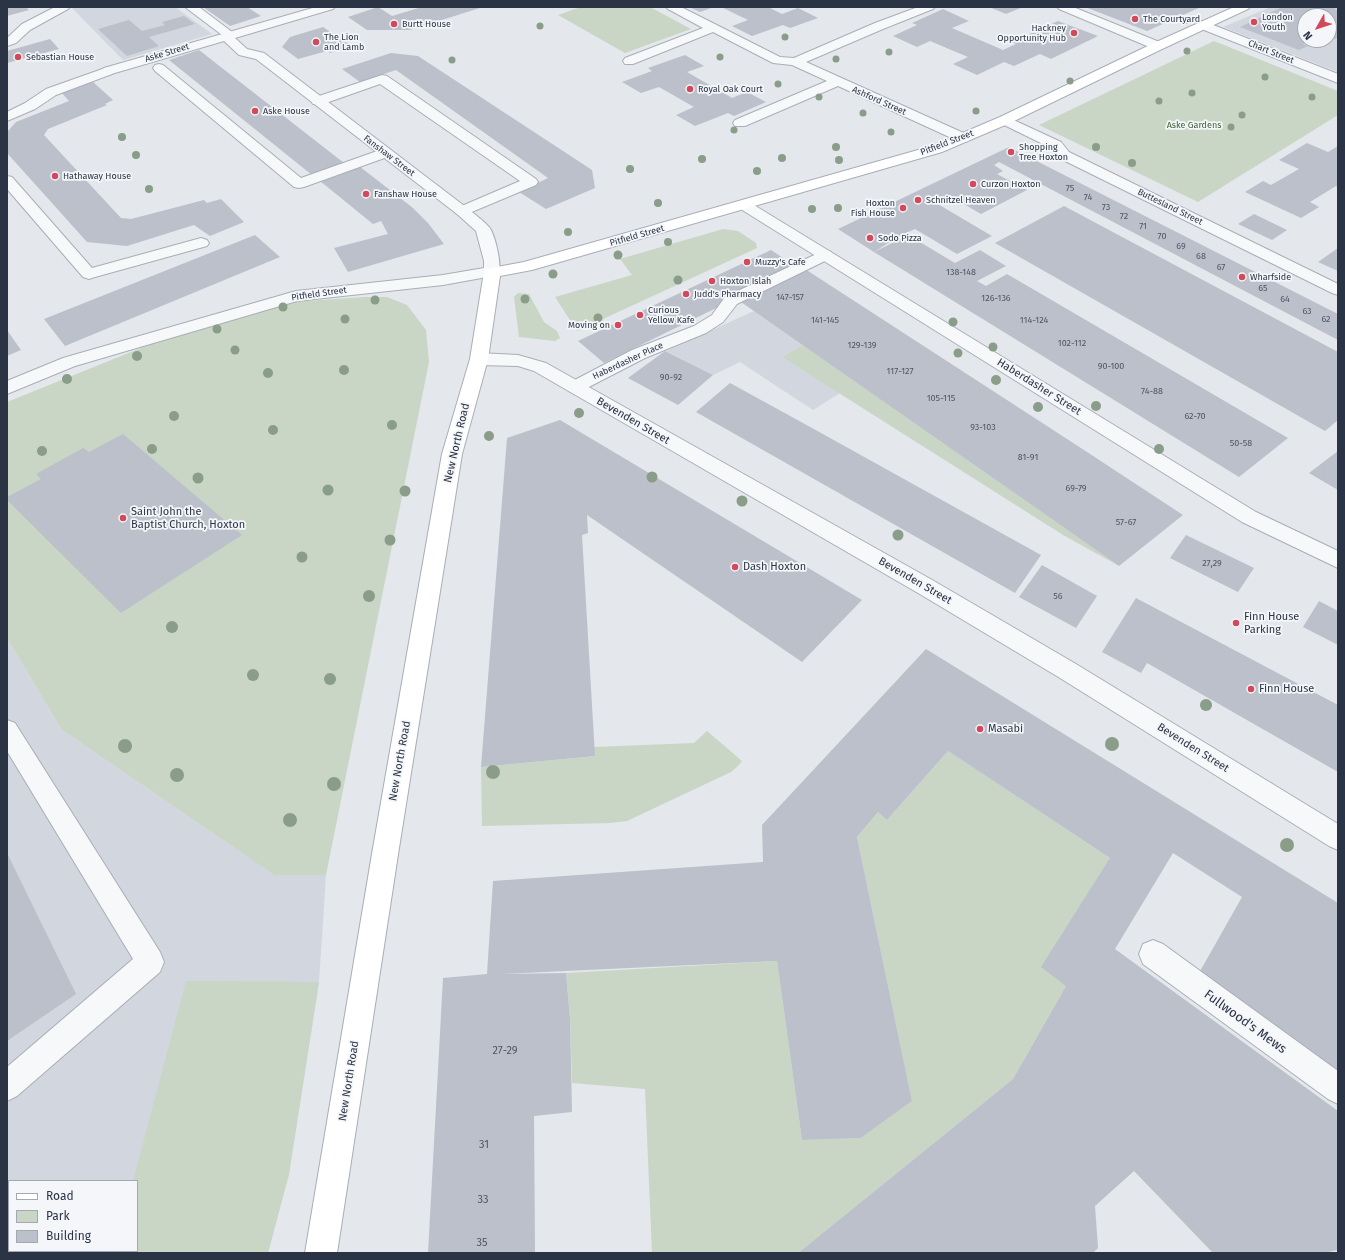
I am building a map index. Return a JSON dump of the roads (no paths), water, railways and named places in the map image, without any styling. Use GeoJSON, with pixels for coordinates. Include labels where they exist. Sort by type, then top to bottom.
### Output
{"type":"FeatureCollection","features":[{"type":"Feature","properties":{"kind":"street"},"geometry":{"type":"LineString","coordinates":[[7,42],[12,40],[26,27],[64,7]]}},
{"type":"Feature","properties":{"kind":"street","name":"Fanshaw Street"},"geometry":{"type":"LineString","coordinates":[[190,7],[228,35],[243,52],[264,41],[318,101],[462,211],[483,229],[492,261],[492,272]]}},
{"type":"Feature","properties":{"kind":"street"},"geometry":{"type":"LineString","coordinates":[[228,35],[264,41],[289,20],[329,7]]}},
{"type":"Feature","properties":{"kind":"street"},"geometry":{"type":"LineString","coordinates":[[672,7],[777,60],[795,62],[879,26],[929,7]]}},
{"type":"Feature","properties":{"kind":"street"},"geometry":{"type":"LineString","coordinates":[[1063,7],[1158,46]]}},
{"type":"Feature","properties":{"kind":"street","name":"Pitfield Street"},"geometry":{"type":"LineString","coordinates":[[7,388],[69,362],[296,296],[443,280],[526,266],[938,149],[1005,120],[1158,46],[1244,7]]}},
{"type":"Feature","properties":{"kind":"street"},"geometry":{"type":"LineString","coordinates":[[272,11],[289,20]]}},
{"type":"Feature","properties":{"kind":"street","name":"Chart Street"},"geometry":{"type":"LineString","coordinates":[[1203,25],[1338,79]]}},
{"type":"Feature","properties":{"kind":"street"},"geometry":{"type":"LineString","coordinates":[[629,61],[713,28]]}},
{"type":"Feature","properties":{"kind":"street","name":"Aske Street"},"geometry":{"type":"LineString","coordinates":[[7,117],[30,106],[51,92],[108,71],[228,35]]}},
{"type":"Feature","properties":{"kind":"street","name":"Ashford Street"},"geometry":{"type":"LineString","coordinates":[[795,62],[963,138]]}},
{"type":"Feature","properties":{"kind":"street"},"geometry":{"type":"LineString","coordinates":[[159,68],[299,184],[385,153]]}},
{"type":"Feature","properties":{"kind":"street"},"geometry":{"type":"LineString","coordinates":[[318,101],[382,79],[530,182],[462,211]]}},
{"type":"Feature","properties":{"kind":"street"},"geometry":{"type":"LineString","coordinates":[[740,124],[837,82]]}},
{"type":"Feature","properties":{"kind":"street","name":"Buttesland Street"},"geometry":{"type":"LineString","coordinates":[[1005,120],[1056,145],[1064,154],[1338,290]]}},
{"type":"Feature","properties":{"kind":"street"},"geometry":{"type":"LineString","coordinates":[[7,180],[89,274],[201,243]]}},
{"type":"Feature","properties":{"kind":"street","name":"Haberdasher Street"},"geometry":{"type":"LineString","coordinates":[[744,205],[1249,517],[1338,560]]}},
{"type":"Feature","properties":{"kind":"street","name":"Haberdasher Place"},"geometry":{"type":"LineString","coordinates":[[575,387],[660,345],[679,339],[713,323],[725,313],[731,302],[825,255]]}},
{"type":"Feature","properties":{"kind":"street","name":"New North Road"},"geometry":{"type":"LineString","coordinates":[[321,1253],[386,848],[452,454],[479,360],[492,272]]}},
{"type":"Feature","properties":{"kind":"street","name":"Bevenden Street"},"geometry":{"type":"LineString","coordinates":[[479,360],[506,359],[530,361],[926,587],[1068,670],[1338,838]]}},
{"type":"Feature","properties":{"kind":"street"},"geometry":{"type":"LineString","coordinates":[[7,730],[150,962],[7,1086]]}},
{"type":"Feature","properties":{"kind":"street","name":"Fullwood's Mews"},"geometry":{"type":"LineString","coordinates":[[1153,954],[1338,1089]]}},
{"type":"Feature","properties":{"kind":"place","name":"The Courtyard"},"geometry":{"type":"Point","coordinates":[1135,19]}},
{"type":"Feature","properties":{"kind":"place","name":"London Youth"},"geometry":{"type":"Point","coordinates":[1254,22]}},
{"type":"Feature","properties":{"kind":"place","name":"Burtt House"},"geometry":{"type":"Point","coordinates":[394,24]}},
{"type":"Feature","properties":{"kind":"place","name":"Hackney Opportunity Hub"},"geometry":{"type":"Point","coordinates":[1074,33]}},
{"type":"Feature","properties":{"kind":"place","name":"The Lion and Lamb"},"geometry":{"type":"Point","coordinates":[316,42]}},
{"type":"Feature","properties":{"kind":"place","name":"Sebastian House"},"geometry":{"type":"Point","coordinates":[18,57]}},
{"type":"Feature","properties":{"kind":"place","name":"Royal Oak Court"},"geometry":{"type":"Point","coordinates":[690,89]}},
{"type":"Feature","properties":{"kind":"place","name":"Aske House"},"geometry":{"type":"Point","coordinates":[255,111]}},
{"type":"Feature","properties":{"kind":"place","name":"Shopping Tree Hoxton"},"geometry":{"type":"Point","coordinates":[1011,152]}},
{"type":"Feature","properties":{"kind":"place","name":"Hathaway House"},"geometry":{"type":"Point","coordinates":[55,176]}},
{"type":"Feature","properties":{"kind":"place","name":"Curzon Hoxton"},"geometry":{"type":"Point","coordinates":[973,184]}},
{"type":"Feature","properties":{"kind":"place","name":"Fanshaw House"},"geometry":{"type":"Point","coordinates":[366,194]}},
{"type":"Feature","properties":{"kind":"place","name":"Schnitzel Heaven"},"geometry":{"type":"Point","coordinates":[918,200]}},
{"type":"Feature","properties":{"kind":"place","name":"Hoxton Fish House"},"geometry":{"type":"Point","coordinates":[903,208]}},
{"type":"Feature","properties":{"kind":"place","name":"Sodo Pizza"},"geometry":{"type":"Point","coordinates":[870,238]}},
{"type":"Feature","properties":{"kind":"place","name":"Muzzy's Cafe"},"geometry":{"type":"Point","coordinates":[747,262]}},
{"type":"Feature","properties":{"kind":"place","name":"Wharfside"},"geometry":{"type":"Point","coordinates":[1242,277]}},
{"type":"Feature","properties":{"kind":"place","name":"Hoxton Islah"},"geometry":{"type":"Point","coordinates":[712,281]}},
{"type":"Feature","properties":{"kind":"place","name":"Judd's Pharmacy"},"geometry":{"type":"Point","coordinates":[686,294]}},
{"type":"Feature","properties":{"kind":"place","name":"Curious Yellow Kafe"},"geometry":{"type":"Point","coordinates":[640,315]}},
{"type":"Feature","properties":{"kind":"place","name":"Moving on"},"geometry":{"type":"Point","coordinates":[618,325]}},
{"type":"Feature","properties":{"kind":"place","name":"Saint John the Baptist Church, Hoxton"},"geometry":{"type":"Point","coordinates":[123,518]}},
{"type":"Feature","properties":{"kind":"place","name":"Dash Hoxton"},"geometry":{"type":"Point","coordinates":[735,567]}},
{"type":"Feature","properties":{"kind":"place","name":"Finn House Parking"},"geometry":{"type":"Point","coordinates":[1236,623]}},
{"type":"Feature","properties":{"kind":"place","name":"Finn House"},"geometry":{"type":"Point","coordinates":[1251,689]}},
{"type":"Feature","properties":{"kind":"place","name":"Masabi"},"geometry":{"type":"Point","coordinates":[980,729]}},
{"type":"Feature","properties":{"kind":"park label","name":"Aske Gardens"},"geometry":{"type":"Point","coordinates":[1194,125]}}]}
